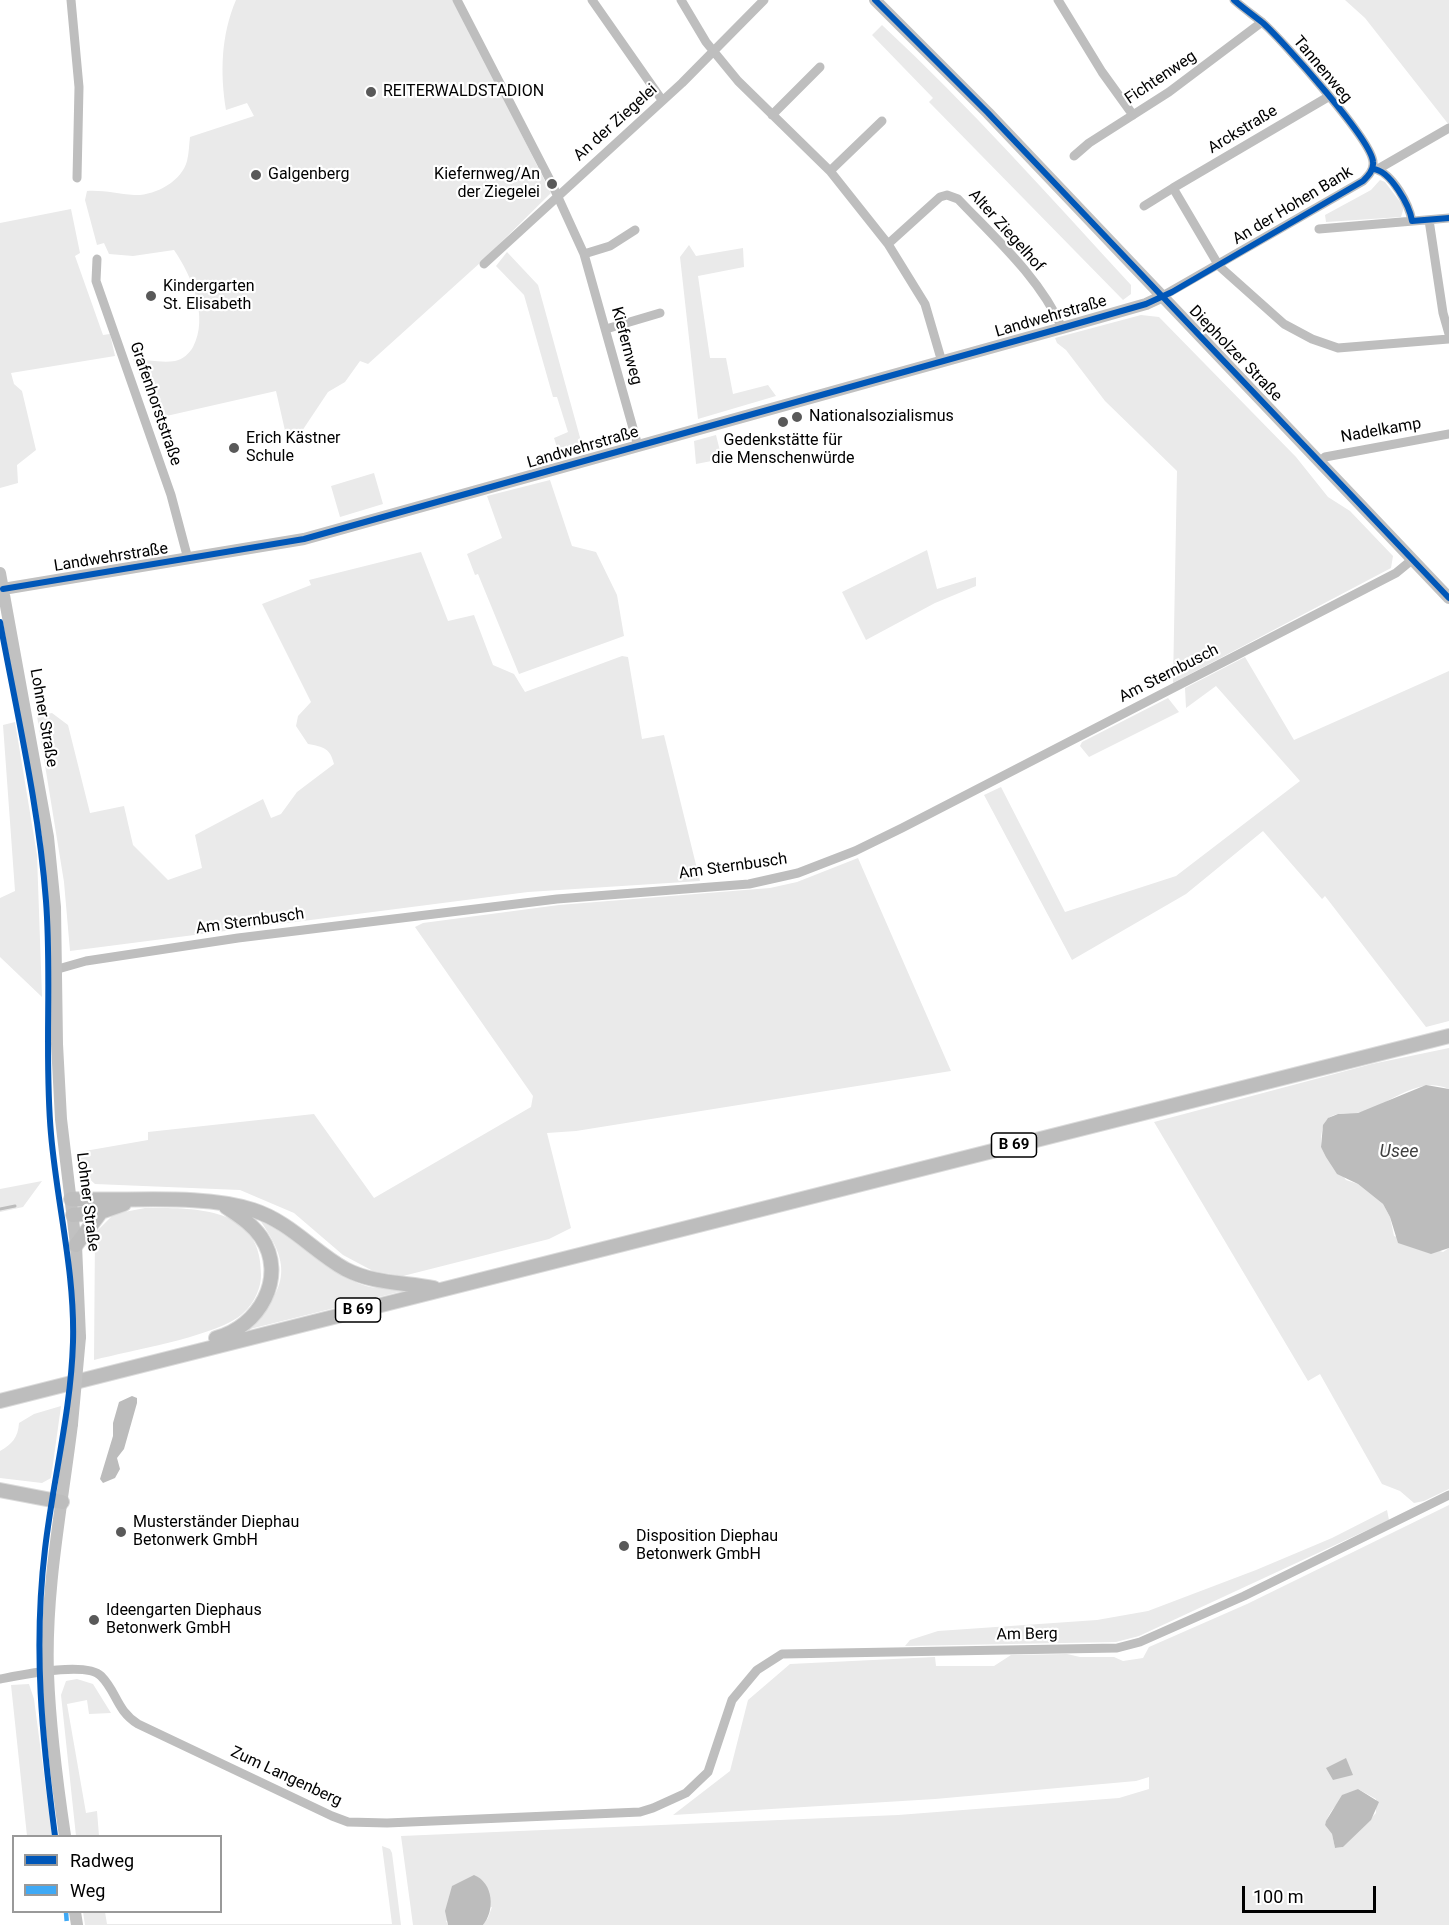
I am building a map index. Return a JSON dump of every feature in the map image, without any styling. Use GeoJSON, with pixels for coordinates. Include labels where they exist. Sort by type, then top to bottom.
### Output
{"type":"FeatureCollection","features":[{"type":"Feature","properties":{"kind":"main road","name":"Diepholzer Straße"},"geometry":{"type":"LineString","coordinates":[[875,0],[988,113],[1449,598]]}},
{"type":"Feature","properties":{"kind":"main road","name":"Landwehrstraße"},"geometry":{"type":"LineString","coordinates":[[1,587],[304,539],[942,362],[1146,304],[1161,297]]}},
{"type":"Feature","properties":{"kind":"main road","name":"Lohner Straße"},"geometry":{"type":"LineString","coordinates":[[0,573],[48,837],[56,908],[57,1044],[61,1119],[76,1245],[80,1337],[72,1424],[53,1575],[48,1672],[54,1754],[65,1835]]}},
{"type":"Feature","properties":{"kind":"main road","name":"B 69"},"geometry":{"type":"LineString","coordinates":[[0,1401],[1449,1036]]}},
{"type":"Feature","properties":{"kind":"main road"},"geometry":{"type":"LineString","coordinates":[[71,1199],[129,1202],[182,1201],[251,1209],[271,1217],[345,1269],[390,1284],[439,1289]]}},
{"type":"Feature","properties":{"kind":"main road"},"geometry":{"type":"LineString","coordinates":[[74,1215],[101,1212],[129,1202]]}},
{"type":"Feature","properties":{"kind":"main road"},"geometry":{"type":"LineString","coordinates":[[171,1357],[187,1346],[226,1335],[240,1327],[259,1309],[268,1291],[271,1268],[262,1238],[249,1223],[225,1205]]}},
{"type":"Feature","properties":{"kind":"main road"},"geometry":{"type":"LineString","coordinates":[[76,1245],[101,1212]]}},
{"type":"Feature","properties":{"kind":"main road"},"geometry":{"type":"LineString","coordinates":[[0,1490],[62,1502]]}},
{"type":"Feature","properties":{"kind":"street"},"geometry":{"type":"LineString","coordinates":[[71,0],[79,87],[77,178]]}},
{"type":"Feature","properties":{"kind":"street","name":"Kiefernweg"},"geometry":{"type":"LineString","coordinates":[[457,0],[557,195],[584,254],[638,447]]}},
{"type":"Feature","properties":{"kind":"street"},"geometry":{"type":"LineString","coordinates":[[592,0],[662,100]]}},
{"type":"Feature","properties":{"kind":"street"},"geometry":{"type":"LineString","coordinates":[[681,0],[714,52],[738,81],[830,171],[888,244],[925,304],[942,362]]}},
{"type":"Feature","properties":{"kind":"street","name":"An der Ziegelei"},"geometry":{"type":"LineString","coordinates":[[484,264],[714,52],[764,0]]}},
{"type":"Feature","properties":{"kind":"street"},"geometry":{"type":"LineString","coordinates":[[1058,0],[1102,72],[1133,115]]}},
{"type":"Feature","properties":{"kind":"street","name":"Tannenweg"},"geometry":{"type":"LineString","coordinates":[[1234,0],[1262,22],[1289,50],[1367,146],[1375,169]]}},
{"type":"Feature","properties":{"kind":"street","name":"Fichtenweg"},"geometry":{"type":"LineString","coordinates":[[1074,156],[1089,142],[1207,66],[1262,22]]}},
{"type":"Feature","properties":{"kind":"street"},"geometry":{"type":"LineString","coordinates":[[772,115],[820,67]]}},
{"type":"Feature","properties":{"kind":"street","name":"Arckstraße"},"geometry":{"type":"LineString","coordinates":[[1144,206],[1328,97]]}},
{"type":"Feature","properties":{"kind":"street"},"geometry":{"type":"LineString","coordinates":[[830,171],[882,122]]}},
{"type":"Feature","properties":{"kind":"street","name":"An der Hohen Bank"},"geometry":{"type":"LineString","coordinates":[[1161,297],[1219,266],[1363,181],[1375,169],[1449,128]]}},
{"type":"Feature","properties":{"kind":"street","name":"An der Hohen Bank"},"geometry":{"type":"LineString","coordinates":[[1375,169],[1406,201],[1412,221]]}},
{"type":"Feature","properties":{"kind":"street"},"geometry":{"type":"LineString","coordinates":[[1173,188],[1219,266],[1284,324],[1312,339],[1338,348],[1449,337],[1443,313],[1429,220]]}},
{"type":"Feature","properties":{"kind":"street","name":"Alter Ziegelhof"},"geometry":{"type":"LineString","coordinates":[[888,244],[935,200],[947,195],[953,196],[1010,255],[1054,310],[1062,328]]}},
{"type":"Feature","properties":{"kind":"street","name":"An der Hohen Bank"},"geometry":{"type":"LineString","coordinates":[[1318,229],[1449,218]]}},
{"type":"Feature","properties":{"kind":"street"},"geometry":{"type":"LineString","coordinates":[[584,254],[610,246],[635,230]]}},
{"type":"Feature","properties":{"kind":"street","name":"Grafenhorststraße"},"geometry":{"type":"LineString","coordinates":[[97,259],[96,281],[171,495],[188,559]]}},
{"type":"Feature","properties":{"kind":"street"},"geometry":{"type":"LineString","coordinates":[[606,329],[660,313]]}},
{"type":"Feature","properties":{"kind":"street","name":"Nadelkamp"},"geometry":{"type":"LineString","coordinates":[[1320,462],[1325,457],[1449,434]]}},
{"type":"Feature","properties":{"kind":"street","name":"Am Sternbusch"},"geometry":{"type":"LineString","coordinates":[[58,969],[86,961],[238,938],[557,899],[749,884],[798,873],[855,851],[902,828],[1396,573],[1413,560]]}},
{"type":"Feature","properties":{"kind":"street","name":"Am Berg"},"geometry":{"type":"LineString","coordinates":[[653,1808],[686,1793],[708,1772],[732,1700],[758,1670],[783,1654],[1117,1648],[1140,1642],[1244,1596],[1449,1495]]}},
{"type":"Feature","properties":{"kind":"street","name":"Zum Langenberg"},"geometry":{"type":"LineString","coordinates":[[48,1672],[85,1669],[94,1671],[102,1677],[121,1710],[138,1724],[348,1822],[387,1823],[629,1813],[653,1808]]}},
{"type":"Feature","properties":{"kind":"street"},"geometry":{"type":"LineString","coordinates":[[0,1679],[48,1672]]}},
{"type":"Feature","properties":{"kind":"shaded area"},"geometry":{"type":"Polygon","coordinates":[[[236,0],[454,0],[551,193],[481,262],[368,364],[360,361],[345,382],[328,392],[302,431],[286,435],[276,391],[162,417],[155,395],[148,397],[133,359],[175,361],[190,352],[198,335],[199,323],[199,310],[192,284],[174,250],[133,256],[109,254],[104,243],[97,245],[85,200],[87,191],[142,195],[159,190],[180,175],[188,158],[190,137],[254,116],[247,103],[226,110],[223,54],[227,27],[236,0]]]}},
{"type":"Feature","properties":{"kind":"shaded area"},"geometry":{"type":"Polygon","coordinates":[[[1345,0],[1449,0],[1449,125],[1365,18],[1345,0]]]}},
{"type":"Feature","properties":{"kind":"shaded area"},"geometry":{"type":"Polygon","coordinates":[[[882,25],[947,88],[1040,186],[1131,285],[1131,294],[1123,300],[929,102],[933,98],[872,35],[882,25]]]}},
{"type":"Feature","properties":{"kind":"shaded area"},"geometry":{"type":"Polygon","coordinates":[[[1380,180],[1385,182],[1404,207],[1401,217],[1326,222],[1325,215],[1371,190],[1380,180]]]}},
{"type":"Feature","properties":{"kind":"shaded area"},"geometry":{"type":"Polygon","coordinates":[[[71,209],[80,253],[75,256],[103,335],[110,334],[115,356],[11,373],[14,384],[22,391],[36,450],[17,465],[18,483],[0,488],[0,223],[71,209]]]}},
{"type":"Feature","properties":{"kind":"shaded area"},"geometry":{"type":"Polygon","coordinates":[[[689,245],[696,256],[743,248],[744,267],[698,276],[710,358],[726,358],[733,394],[768,385],[776,396],[698,419],[680,257],[689,245]]]}},
{"type":"Feature","properties":{"kind":"shaded area"},"geometry":{"type":"Polygon","coordinates":[[[507,252],[538,285],[584,452],[560,457],[554,438],[568,432],[557,397],[553,397],[524,295],[496,266],[507,252]]]}},
{"type":"Feature","properties":{"kind":"shaded area"},"geometry":{"type":"Polygon","coordinates":[[[1141,315],[1159,317],[1296,457],[1328,497],[1350,511],[1393,556],[1391,568],[1173,683],[1177,471],[1105,401],[1055,338],[1141,315]]]}},
{"type":"Feature","properties":{"kind":"shaded area"},"geometry":{"type":"Polygon","coordinates":[[[716,435],[722,459],[696,464],[694,441],[716,435]]]}},
{"type":"Feature","properties":{"kind":"shaded area"},"geometry":{"type":"Polygon","coordinates":[[[374,473],[383,504],[340,517],[331,486],[374,473]]]}},
{"type":"Feature","properties":{"kind":"shaded area"},"geometry":{"type":"Polygon","coordinates":[[[550,480],[572,546],[596,552],[617,595],[624,636],[519,674],[478,574],[475,575],[467,554],[502,538],[487,496],[550,480]]]}},
{"type":"Feature","properties":{"kind":"shaded area"},"geometry":{"type":"Polygon","coordinates":[[[927,550],[937,589],[976,577],[976,586],[935,603],[866,640],[842,592],[927,550]]]}},
{"type":"Feature","properties":{"kind":"shaded area"},"geometry":{"type":"Polygon","coordinates":[[[421,552],[448,621],[474,615],[493,665],[514,674],[525,692],[622,656],[628,657],[642,739],[664,735],[700,881],[528,892],[70,951],[64,882],[37,716],[52,713],[68,725],[90,813],[124,806],[133,845],[168,880],[202,868],[195,835],[263,799],[271,818],[281,814],[297,792],[334,764],[328,751],[308,744],[296,726],[298,716],[311,702],[262,604],[311,585],[309,580],[421,552]]]}},
{"type":"Feature","properties":{"kind":"shaded area"},"geometry":{"type":"Polygon","coordinates":[[[1245,657],[1294,740],[1449,671],[1449,1021],[1426,1027],[1325,896],[1322,899],[1263,831],[1186,894],[1072,960],[984,795],[1001,787],[1065,912],[1176,876],[1300,781],[1216,686],[1186,708],[1185,688],[1245,657]]]}},
{"type":"Feature","properties":{"kind":"shaded area"},"geometry":{"type":"Polygon","coordinates":[[[1168,698],[1179,712],[1089,757],[1080,746],[1082,742],[1168,698]]]}},
{"type":"Feature","properties":{"kind":"shaded area"},"geometry":{"type":"Polygon","coordinates":[[[15,722],[37,855],[42,997],[0,957],[0,898],[15,891],[3,725],[15,722]]]}},
{"type":"Feature","properties":{"kind":"shaded area"},"geometry":{"type":"Polygon","coordinates":[[[858,858],[951,1071],[576,1131],[547,1133],[571,1228],[549,1239],[403,1276],[373,1271],[343,1255],[294,1213],[240,1190],[95,1184],[85,1175],[79,1152],[148,1140],[148,1132],[314,1114],[374,1198],[531,1107],[533,1096],[415,927],[423,923],[559,905],[770,888],[797,882],[858,858]]]}},
{"type":"Feature","properties":{"kind":"shaded area"},"geometry":{"type":"Polygon","coordinates":[[[1449,1048],[1449,1089],[1437,1085],[1414,1088],[1369,1110],[1333,1115],[1325,1123],[1321,1139],[1321,1147],[1346,1180],[1358,1184],[1383,1204],[1390,1217],[1394,1236],[1443,1252],[1449,1248],[1449,1489],[1424,1501],[1414,1503],[1400,1491],[1382,1484],[1320,1374],[1308,1381],[1154,1122],[1372,1064],[1449,1048]]]}},
{"type":"Feature","properties":{"kind":"shaded area"},"geometry":{"type":"Polygon","coordinates":[[[42,1181],[23,1207],[0,1212],[0,1189],[42,1181]]]}},
{"type":"Feature","properties":{"kind":"shaded area"},"geometry":{"type":"Polygon","coordinates":[[[145,1208],[204,1211],[238,1223],[250,1235],[258,1252],[261,1275],[259,1287],[247,1310],[224,1325],[168,1343],[94,1360],[95,1233],[114,1214],[145,1208]]]}},
{"type":"Feature","properties":{"kind":"shaded area"},"geometry":{"type":"Polygon","coordinates":[[[257,1216],[351,1280],[370,1287],[403,1291],[250,1329],[272,1299],[279,1286],[281,1274],[276,1248],[257,1216]]]}},
{"type":"Feature","properties":{"kind":"shaded area"},"geometry":{"type":"Polygon","coordinates":[[[61,1406],[51,1478],[42,1483],[0,1478],[0,1451],[14,1440],[19,1423],[34,1414],[61,1406]]]}},
{"type":"Feature","properties":{"kind":"shaded area"},"geometry":{"type":"Polygon","coordinates":[[[1449,1505],[1449,1925],[483,1925],[492,1907],[446,1921],[448,1925],[413,1925],[401,1836],[898,1815],[1119,1798],[1149,1789],[1149,1777],[1136,1781],[935,1799],[673,1815],[730,1771],[748,1700],[790,1664],[935,1657],[936,1666],[994,1666],[1011,1655],[1067,1654],[1080,1657],[1114,1657],[1123,1661],[1143,1658],[1149,1647],[1247,1604],[1449,1505]],[[1358,1789],[1334,1808],[1325,1825],[1332,1834],[1335,1848],[1343,1847],[1376,1813],[1376,1799],[1358,1789]]]}},
{"type":"Feature","properties":{"kind":"shaded area"},"geometry":{"type":"Polygon","coordinates":[[[1387,1510],[1389,1520],[1139,1636],[1116,1642],[905,1646],[910,1640],[938,1631],[1097,1620],[1148,1611],[1332,1538],[1387,1510]]]}},
{"type":"Feature","properties":{"kind":"shaded area"},"geometry":{"type":"Polygon","coordinates":[[[77,1679],[93,1684],[111,1713],[89,1714],[87,1700],[67,1704],[86,1813],[97,1811],[99,1835],[76,1835],[61,1695],[66,1681],[77,1679]]]}},
{"type":"Feature","properties":{"kind":"shaded area"},"geometry":{"type":"Polygon","coordinates":[[[29,1684],[34,1699],[52,1835],[27,1835],[11,1685],[29,1684]]]}},
{"type":"Feature","properties":{"kind":"shaded area"},"geometry":{"type":"Polygon","coordinates":[[[382,1846],[390,1849],[392,1853],[401,1925],[85,1925],[83,1913],[105,1913],[107,1924],[392,1924],[382,1846]]]}},
{"type":"Feature","properties":{"kind":"water","name":"Usee"},"geometry":{"type":"Polygon","coordinates":[[[1426,1085],[1449,1089],[1449,1248],[1431,1254],[1398,1243],[1390,1217],[1383,1204],[1358,1184],[1337,1174],[1321,1147],[1323,1125],[1328,1118],[1338,1114],[1358,1113],[1426,1085]]]}},
{"type":"Feature","properties":{"kind":"water"},"geometry":{"type":"Polygon","coordinates":[[[132,1396],[137,1398],[137,1403],[124,1449],[117,1458],[120,1469],[115,1478],[103,1483],[100,1479],[113,1436],[113,1423],[119,1402],[132,1396]]]}},
{"type":"Feature","properties":{"kind":"water"},"geometry":{"type":"Polygon","coordinates":[[[1346,1758],[1353,1775],[1333,1780],[1326,1768],[1346,1758]]]}},
{"type":"Feature","properties":{"kind":"water"},"geometry":{"type":"Polygon","coordinates":[[[1358,1789],[1379,1802],[1371,1820],[1343,1847],[1335,1848],[1332,1834],[1325,1825],[1326,1821],[1342,1795],[1358,1789]]]}},
{"type":"Feature","properties":{"kind":"water"},"geometry":{"type":"Polygon","coordinates":[[[474,1875],[486,1884],[489,1891],[491,1905],[487,1919],[483,1925],[448,1925],[445,1911],[452,1886],[474,1875]]]}},
{"type":"Feature","properties":{"kind":"waterway"},"geometry":{"type":"LineString","coordinates":[[0,1209],[15,1206]]}},
{"type":"Feature","properties":{"kind":"marked path"},"geometry":{"type":"LineString","coordinates":[[66,1913],[67,1925]]}},
{"type":"Feature","properties":{"kind":"cycle path"},"geometry":{"type":"LineString","coordinates":[[875,0],[988,113],[1449,598]]}},
{"type":"Feature","properties":{"kind":"cycle path"},"geometry":{"type":"LineString","coordinates":[[3,589],[304,539],[1062,328],[1146,304],[1172,292],[1363,181],[1373,168],[1369,150],[1325,91],[1273,33],[1234,0]]}},
{"type":"Feature","properties":{"kind":"cycle path"},"geometry":{"type":"LineString","coordinates":[[1373,169],[1386,175],[1392,182],[1403,198],[1412,221],[1449,218]]}},
{"type":"Feature","properties":{"kind":"cycle path"},"geometry":{"type":"LineString","coordinates":[[0,622],[27,761],[43,866],[48,930],[49,1105],[73,1316],[69,1394],[48,1523],[41,1586],[39,1658],[46,1763],[55,1835]]}},
{"type":"Feature","properties":{"kind":"place","name":"REITERWALDSTADION"},"geometry":{"type":"Point","coordinates":[371,92]}},
{"type":"Feature","properties":{"kind":"place","name":"Galgenberg"},"geometry":{"type":"Point","coordinates":[256,175]}},
{"type":"Feature","properties":{"kind":"place","name":"Kiefernweg/An der Ziegelei"},"geometry":{"type":"Point","coordinates":[552,184]}},
{"type":"Feature","properties":{"kind":"place","name":"Kindergarten St. Elisabeth"},"geometry":{"type":"Point","coordinates":[151,296]}},
{"type":"Feature","properties":{"kind":"place","name":"Nationalsozialismus"},"geometry":{"type":"Point","coordinates":[797,417]}},
{"type":"Feature","properties":{"kind":"place","name":"Gedenkstätte für die Menschenwürde"},"geometry":{"type":"Point","coordinates":[783,422]}},
{"type":"Feature","properties":{"kind":"place","name":"Erich Kästner Schule"},"geometry":{"type":"Point","coordinates":[234,448]}},
{"type":"Feature","properties":{"kind":"place","name":"Musterständer Diephau Betonwerk GmbH"},"geometry":{"type":"Point","coordinates":[121,1532]}},
{"type":"Feature","properties":{"kind":"place","name":"Disposition Diephau Betonwerk GmbH"},"geometry":{"type":"Point","coordinates":[624,1546]}},
{"type":"Feature","properties":{"kind":"place","name":"Ideengarten Diephaus Betonwerk GmbH"},"geometry":{"type":"Point","coordinates":[94,1620]}}]}
